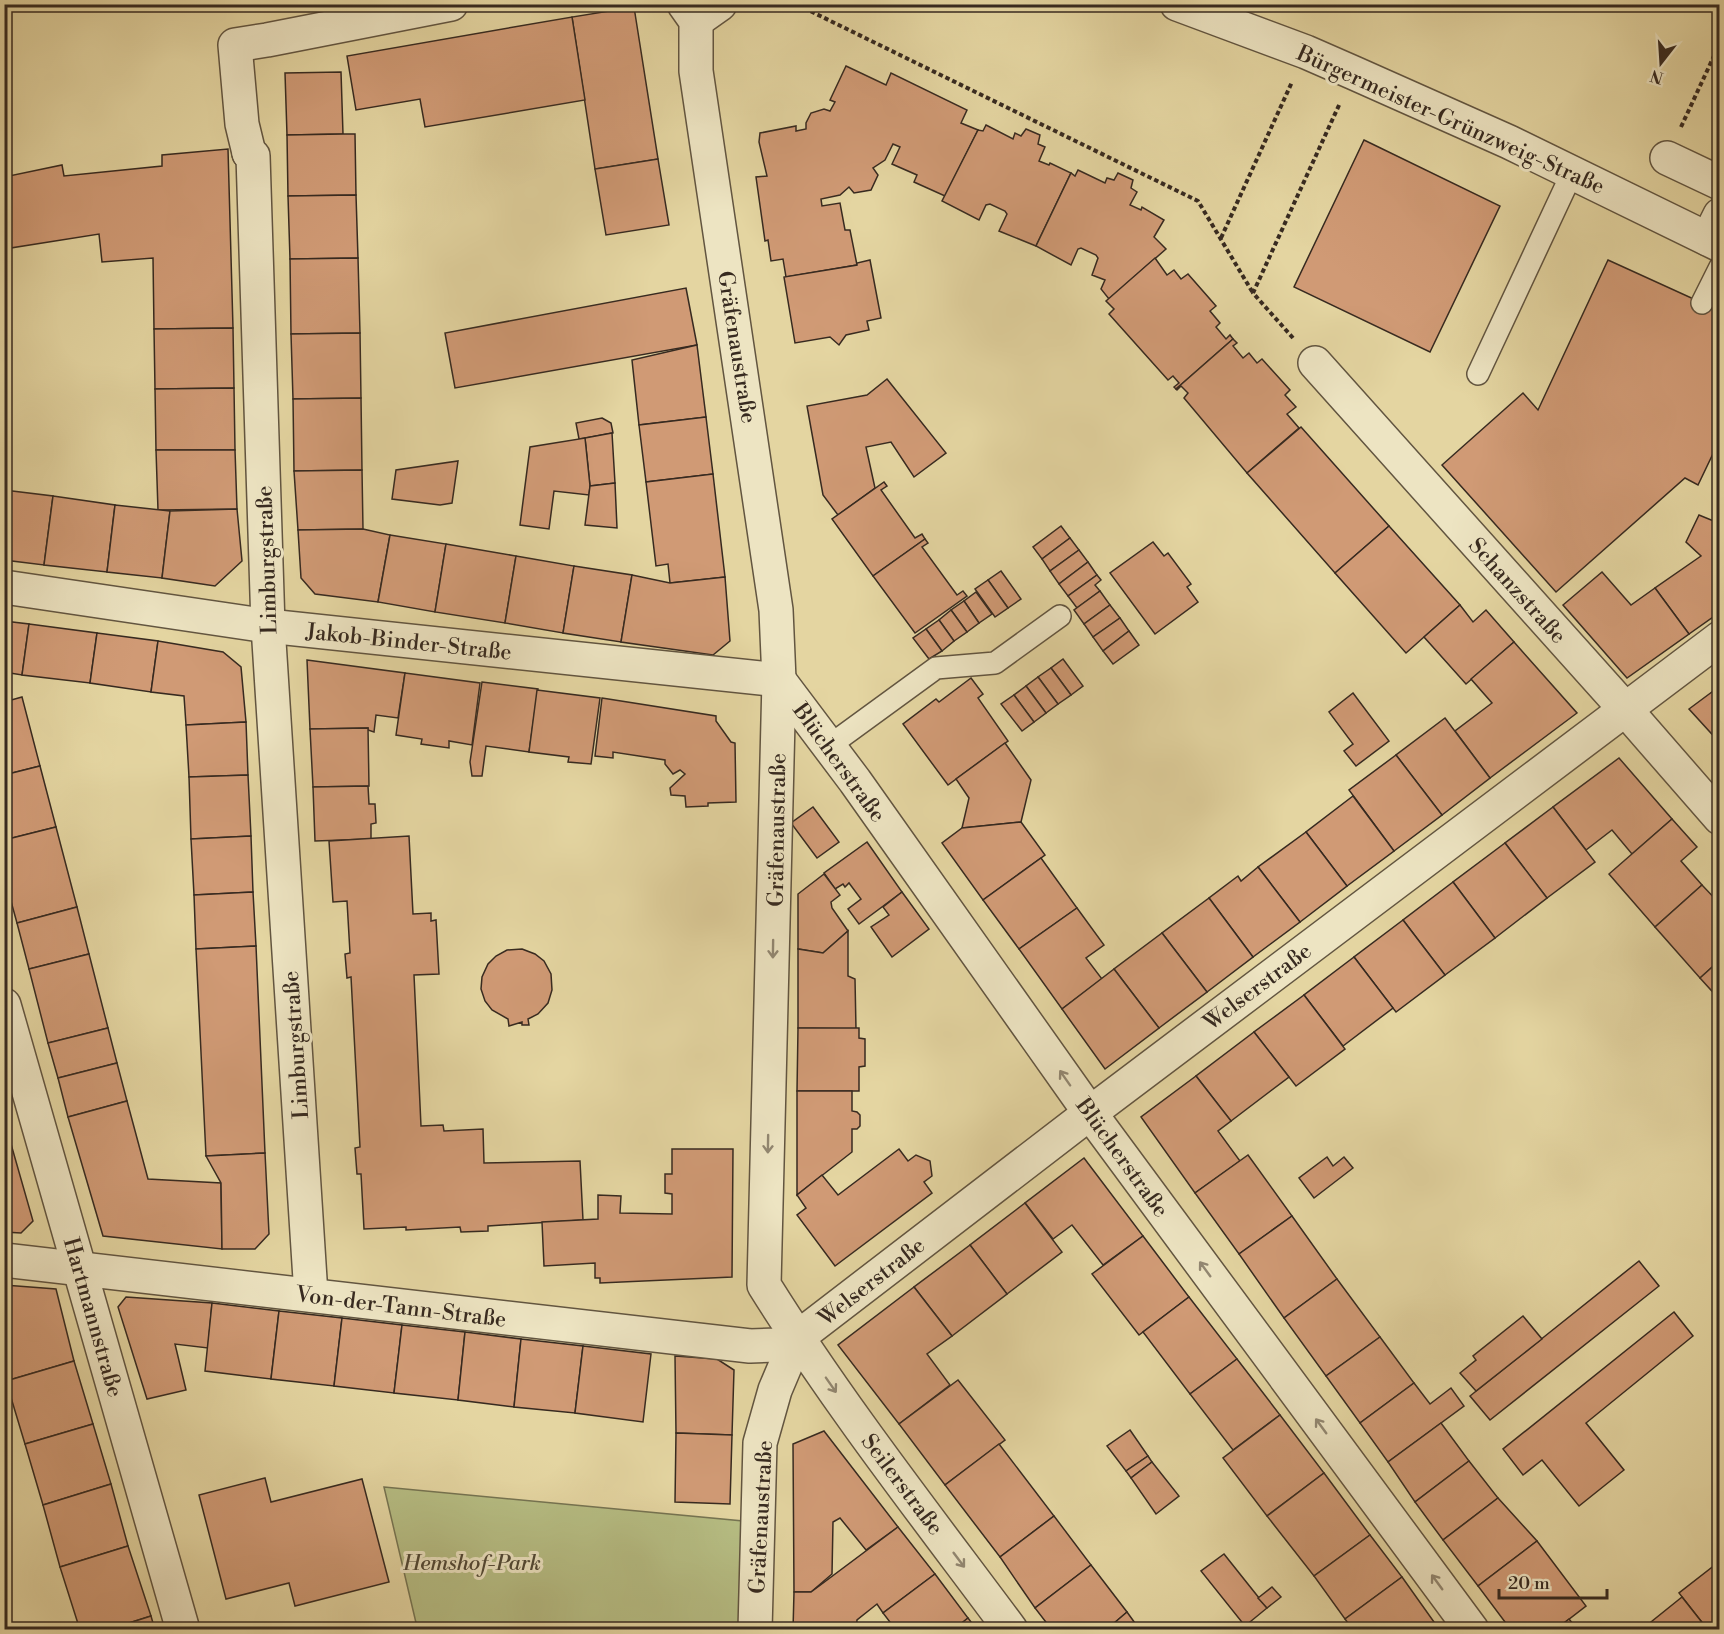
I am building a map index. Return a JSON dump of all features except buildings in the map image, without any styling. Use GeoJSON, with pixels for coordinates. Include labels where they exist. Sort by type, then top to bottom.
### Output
{"type":"FeatureCollection","features":[{"type":"Feature","properties":{"kind":"street","name":"Limburgstraße"},"geometry":{"type":"LineString","coordinates":[[311,1295],[268,626],[253,156],[249,153],[242,124],[235,45],[451,4]]}},
{"type":"Feature","properties":{"kind":"street","name":"Bürgermeister-Grünzweig-Straße"},"geometry":{"type":"LineString","coordinates":[[1177,4],[1306,52],[1354,73],[1717,242]]}},
{"type":"Feature","properties":{"kind":"street","name":"Gräfenaustraße"},"geometry":{"type":"LineString","coordinates":[[700,10],[696,70],[776,610],[779,680],[764,1285],[797,1338],[775,1390],[760,1443],[755,1629]]}},
{"type":"Feature","properties":{"kind":"street"},"geometry":{"type":"LineString","coordinates":[[1666,158],[1719,183]]}},
{"type":"Feature","properties":{"kind":"street","name":"Schanzstraße"},"geometry":{"type":"LineString","coordinates":[[1316,363],[1625,709],[1719,818]]}},
{"type":"Feature","properties":{"kind":"street","name":"Jakob-Binder-Straße"},"geometry":{"type":"LineString","coordinates":[[4,587],[268,626],[779,680]]}},
{"type":"Feature","properties":{"kind":"street","name":"Welserstraße"},"geometry":{"type":"LineString","coordinates":[[797,1338],[1090,1113],[1719,638]]}},
{"type":"Feature","properties":{"kind":"street","name":"Blücherstraße"},"geometry":{"type":"LineString","coordinates":[[779,680],[829,746],[1090,1113],[1472,1629]]}},
{"type":"Feature","properties":{"kind":"street","name":"Hartmannstraße"},"geometry":{"type":"LineString","coordinates":[[4,1005],[183,1629]]}},
{"type":"Feature","properties":{"kind":"street","name":"Von-der-Tann-Straße"},"geometry":{"type":"LineString","coordinates":[[4,1260],[750,1346],[777,1345],[797,1338]]}},
{"type":"Feature","properties":{"kind":"street","name":"Seilerstraße"},"geometry":{"type":"LineString","coordinates":[[797,1338],[873,1446],[1011,1629]]}},
{"type":"Feature","properties":{"kind":"lane"},"geometry":{"type":"LineString","coordinates":[[1478,374],[1572,173]]}},
{"type":"Feature","properties":{"kind":"lane"},"geometry":{"type":"LineString","coordinates":[[1702,303],[1717,242]]}},
{"type":"Feature","properties":{"kind":"lane"},"geometry":{"type":"LineString","coordinates":[[829,746],[936,668],[995,663],[1060,616]]}},
{"type":"Feature","properties":{"kind":"path"},"geometry":{"type":"LineString","coordinates":[[804,8],[1198,201],[1253,293],[1316,363]]}},
{"type":"Feature","properties":{"kind":"path"},"geometry":{"type":"LineString","coordinates":[[1221,238],[1306,52]]}},
{"type":"Feature","properties":{"kind":"path"},"geometry":{"type":"LineString","coordinates":[[1253,293],[1354,73]]}},
{"type":"Feature","properties":{"kind":"green space","name":"Hemshof-Park"},"geometry":{"type":"Polygon","coordinates":[[[384,1487],[743,1521],[740,1629],[406,1629],[417,1627],[384,1487]]]}}]}
